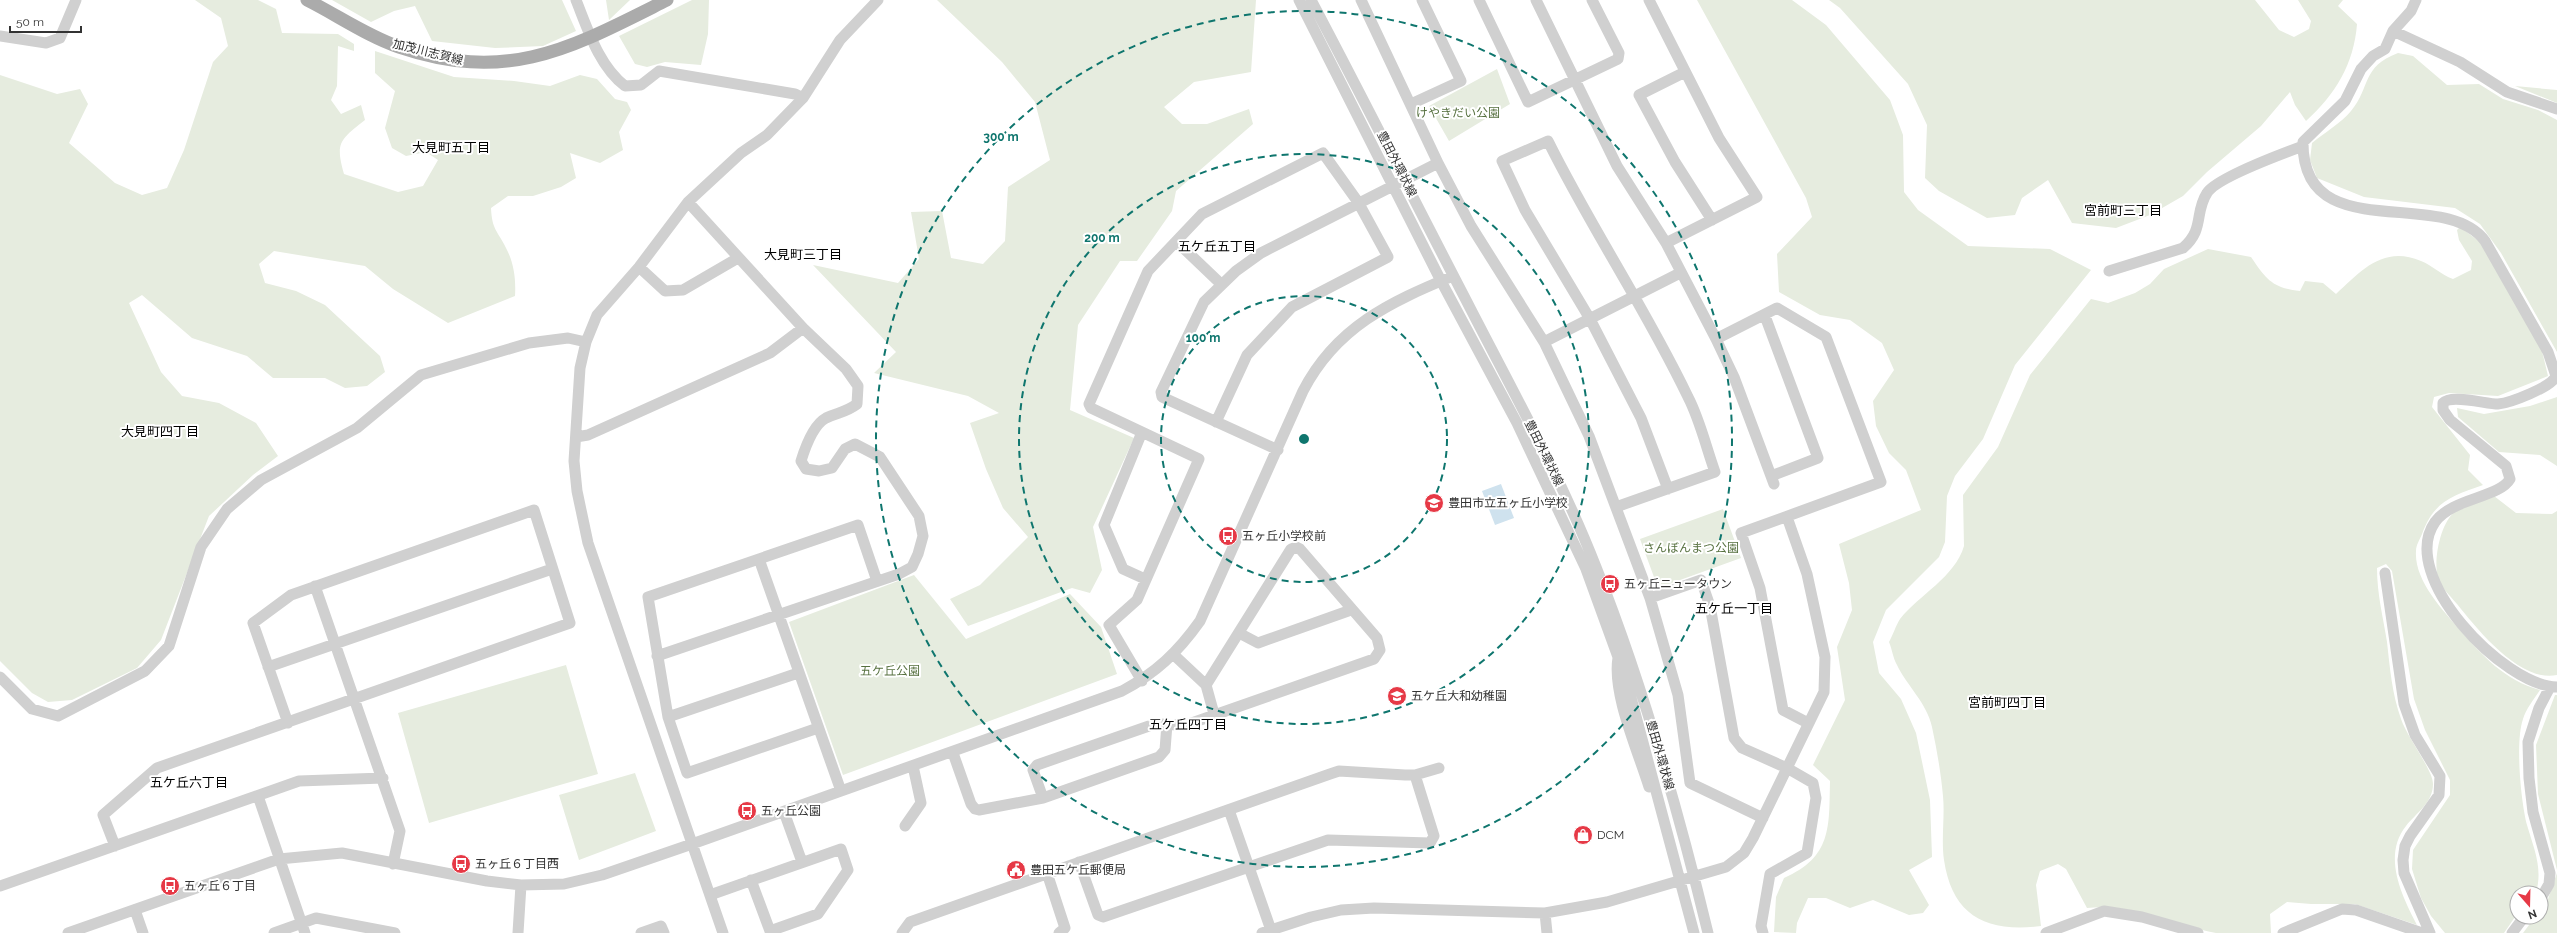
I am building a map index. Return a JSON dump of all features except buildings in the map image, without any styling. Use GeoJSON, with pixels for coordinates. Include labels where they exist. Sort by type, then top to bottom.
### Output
{"type":"FeatureCollection","features":[{"type":"Feature","properties":{"kind":"main road","name":"加茂川志賀線"},"geometry":{"type":"LineString","coordinates":[[307,0],[398,47],[459,60],[495,62],[530,58],[556,52],[591,38],[667,0]]}},
{"type":"Feature","properties":{"kind":"street"},"geometry":{"type":"LineString","coordinates":[[0,36],[46,43],[60,38],[76,0]]}},
{"type":"Feature","properties":{"kind":"street"},"geometry":{"type":"LineString","coordinates":[[576,0],[591,38],[614,77],[626,86],[641,85],[659,71],[795,94],[803,98]]}},
{"type":"Feature","properties":{"kind":"street"},"geometry":{"type":"LineString","coordinates":[[723,933],[588,543],[577,491],[576,437],[580,368],[586,342],[597,315],[639,267],[688,202],[741,153],[767,135],[803,98],[840,40],[878,0]]}},
{"type":"Feature","properties":{"kind":"street","name":"豊田外環状線"},"geometry":{"type":"LineString","coordinates":[[1299,0],[1441,281],[1517,422],[1586,569],[1618,657],[1661,806],[1694,933]]}},
{"type":"Feature","properties":{"kind":"street","name":"豊田外環状線"},"geometry":{"type":"LineString","coordinates":[[1311,0],[1562,488],[1596,565],[1639,682],[1661,754],[1708,933]]}},
{"type":"Feature","properties":{"kind":"street"},"geometry":{"type":"LineString","coordinates":[[1361,0],[1411,104],[1435,165],[1471,226],[1544,342],[1589,436],[1650,598],[1678,696],[1690,783],[1763,818]]}},
{"type":"Feature","properties":{"kind":"street"},"geometry":{"type":"LineString","coordinates":[[1411,104],[1461,81],[1422,0]]}},
{"type":"Feature","properties":{"kind":"street"},"geometry":{"type":"LineString","coordinates":[[1479,0],[1528,102],[1618,59],[1619,53],[1592,0]]}},
{"type":"Feature","properties":{"kind":"street"},"geometry":{"type":"LineString","coordinates":[[1536,0],[1617,166],[1666,243],[1680,273],[1716,339],[1734,377],[1772,480],[1818,458],[1765,316]]}},
{"type":"Feature","properties":{"kind":"street"},"geometry":{"type":"LineString","coordinates":[[1649,0],[1684,72],[1719,138],[1757,197],[1666,243]]}},
{"type":"Feature","properties":{"kind":"street"},"geometry":{"type":"LineString","coordinates":[[2416,0],[2411,11],[2393,31],[2385,49],[2373,56],[2361,70],[2345,101],[2303,142],[2303,159],[2310,178],[2315,185],[2334,199],[2356,207],[2375,211],[2455,220],[2480,235],[2516,293],[2553,363],[2556,378],[2531,393],[2500,404],[2468,400],[2450,400],[2443,403],[2443,410],[2450,420],[2506,466],[2510,479],[2504,486],[2457,504],[2441,514],[2431,528],[2426,550],[2430,576],[2442,598],[2478,641],[2521,676],[2534,683],[2553,687],[2539,708],[2528,742],[2529,778],[2533,812],[2550,873],[2548,885]]}},
{"type":"Feature","properties":{"kind":"street"},"geometry":{"type":"LineString","coordinates":[[2393,31],[2460,62],[2507,92],[2557,109]]}},
{"type":"Feature","properties":{"kind":"street"},"geometry":{"type":"LineString","coordinates":[[1684,72],[1639,95],[1675,162],[1712,220]]}},
{"type":"Feature","properties":{"kind":"street"},"geometry":{"type":"LineString","coordinates":[[1616,507],[1668,489],[1714,472],[1689,398],[1635,296],[1570,185],[1548,140],[1502,161],[1525,210],[1590,319],[1641,418],[1668,489]]}},
{"type":"Feature","properties":{"kind":"street"},"geometry":{"type":"LineString","coordinates":[[2109,271],[2183,248],[2191,241],[2198,230],[2203,202],[2213,186],[2303,146]]}},
{"type":"Feature","properties":{"kind":"street"},"geometry":{"type":"LineString","coordinates":[[1142,681],[1109,625],[1137,600],[1199,459],[1091,408],[1088,404],[1148,271],[1202,214],[1322,153],[1325,154],[1361,201],[1388,254],[1386,260],[1292,307],[1247,355],[1216,422]]}},
{"type":"Feature","properties":{"kind":"street"},"geometry":{"type":"LineString","coordinates":[[1278,450],[1162,398],[1161,392],[1196,316],[1204,302],[1221,284],[1261,253],[1361,201],[1435,165]]}},
{"type":"Feature","properties":{"kind":"street"},"geometry":{"type":"LineString","coordinates":[[657,656],[899,574],[912,566],[918,554],[923,536],[918,516],[880,457],[867,449],[855,444],[845,449],[832,468],[819,471],[806,469],[801,461],[811,436],[825,418],[845,412],[857,404],[858,386],[846,369],[803,328],[688,202]]}},
{"type":"Feature","properties":{"kind":"street"},"geometry":{"type":"LineString","coordinates":[[1177,242],[1221,284]]}},
{"type":"Feature","properties":{"kind":"street"},"geometry":{"type":"LineString","coordinates":[[639,267],[665,291],[683,290],[738,258]]}},
{"type":"Feature","properties":{"kind":"street"},"geometry":{"type":"LineString","coordinates":[[1544,342],[1680,273]]}},
{"type":"Feature","properties":{"kind":"street"},"geometry":{"type":"LineString","coordinates":[[68,933],[279,859],[342,853],[487,881],[521,885],[571,882],[602,875],[1114,695],[1142,681],[1174,655],[1200,621],[1310,378],[1332,347],[1370,316],[1454,276]]}},
{"type":"Feature","properties":{"kind":"street"},"geometry":{"type":"LineString","coordinates":[[1716,339],[1765,316],[1777,308],[1826,337],[1881,482],[1741,533],[1760,588],[1783,710],[1808,723]]}},
{"type":"Feature","properties":{"kind":"street"},"geometry":{"type":"LineString","coordinates":[[576,437],[588,436],[770,353],[803,328]]}},
{"type":"Feature","properties":{"kind":"street"},"geometry":{"type":"LineString","coordinates":[[0,677],[32,709],[58,716],[145,671],[168,646],[201,547],[227,509],[261,480],[357,428],[421,375],[529,343],[568,338],[586,342]]}},
{"type":"Feature","properties":{"kind":"street"},"geometry":{"type":"LineString","coordinates":[[1142,432],[1104,524],[1123,569],[1145,579]]}},
{"type":"Feature","properties":{"kind":"street"},"geometry":{"type":"LineString","coordinates":[[115,846],[103,815],[158,768],[288,723],[570,623],[534,510],[291,595],[253,623],[288,723]]}},
{"type":"Feature","properties":{"kind":"street"},"geometry":{"type":"LineString","coordinates":[[1229,810],[1268,932],[1311,917],[1348,910],[1545,913],[1607,902],[1681,882],[1726,867],[1744,853],[1763,818],[1824,692],[1825,657],[1807,574],[1787,517]]}},
{"type":"Feature","properties":{"kind":"street"},"geometry":{"type":"LineString","coordinates":[[818,728],[687,773],[668,717],[648,597],[858,525],[877,581]]}},
{"type":"Feature","properties":{"kind":"street"},"geometry":{"type":"LineString","coordinates":[[1043,798],[1034,770],[1036,765],[1149,726],[1167,724],[1186,725],[1374,659],[1380,650],[1377,638],[1351,610],[1300,549],[1296,547],[1291,549],[1206,685]]}},
{"type":"Feature","properties":{"kind":"street"},"geometry":{"type":"LineString","coordinates":[[759,559],[798,673],[841,791]]}},
{"type":"Feature","properties":{"kind":"street"},"geometry":{"type":"LineString","coordinates":[[268,667],[552,569]]}},
{"type":"Feature","properties":{"kind":"street"},"geometry":{"type":"LineString","coordinates":[[2385,573],[2404,704],[2415,735],[2440,776],[2438,795],[2410,836],[2403,860],[2404,874],[2430,933]]}},
{"type":"Feature","properties":{"kind":"street"},"geometry":{"type":"LineString","coordinates":[[1650,598],[1701,580],[1710,606],[1734,738],[1742,748],[1787,768],[1812,783],[1816,798],[1807,853],[1770,874],[1761,926],[1763,933]]}},
{"type":"Feature","properties":{"kind":"street"},"geometry":{"type":"LineString","coordinates":[[315,586],[383,778],[400,831],[393,864]]}},
{"type":"Feature","properties":{"kind":"street"},"geometry":{"type":"LineString","coordinates":[[1239,633],[1258,643],[1351,610]]}},
{"type":"Feature","properties":{"kind":"street"},"geometry":{"type":"LineString","coordinates":[[1174,655],[1206,685],[1214,714]]}},
{"type":"Feature","properties":{"kind":"street"},"geometry":{"type":"LineString","coordinates":[[668,717],[798,673]]}},
{"type":"Feature","properties":{"kind":"street"},"geometry":{"type":"LineString","coordinates":[[953,752],[975,809],[1043,798],[1161,756],[1166,746],[1167,724]]}},
{"type":"Feature","properties":{"kind":"street"},"geometry":{"type":"LineString","coordinates":[[905,826],[921,803],[913,766]]}},
{"type":"Feature","properties":{"kind":"street"},"geometry":{"type":"LineString","coordinates":[[902,933],[910,922],[1339,771],[1415,775],[1439,768]]}},
{"type":"Feature","properties":{"kind":"street"},"geometry":{"type":"LineString","coordinates":[[1080,862],[1098,915],[1103,917],[1334,838],[1430,844],[1434,836],[1415,775]]}},
{"type":"Feature","properties":{"kind":"street"},"geometry":{"type":"LineString","coordinates":[[0,886],[299,781],[383,778]]}},
{"type":"Feature","properties":{"kind":"street"},"geometry":{"type":"LineString","coordinates":[[258,796],[304,928]]}},
{"type":"Feature","properties":{"kind":"street"},"geometry":{"type":"LineString","coordinates":[[784,812],[802,862]]}},
{"type":"Feature","properties":{"kind":"street"},"geometry":{"type":"LineString","coordinates":[[710,895],[751,880],[802,862],[841,849],[848,870],[818,914],[770,931],[751,880]]}},
{"type":"Feature","properties":{"kind":"street"},"geometry":{"type":"LineString","coordinates":[[1047,873],[1065,928],[1059,933]]}},
{"type":"Feature","properties":{"kind":"street"},"geometry":{"type":"LineString","coordinates":[[518,933],[521,885]]}},
{"type":"Feature","properties":{"kind":"street"},"geometry":{"type":"LineString","coordinates":[[2283,933],[2342,909],[2356,910],[2422,933]]}},
{"type":"Feature","properties":{"kind":"street"},"geometry":{"type":"LineString","coordinates":[[135,910],[143,933]]}},
{"type":"Feature","properties":{"kind":"street"},"geometry":{"type":"LineString","coordinates":[[2046,933],[2104,911],[2142,917],[2198,933]]}},
{"type":"Feature","properties":{"kind":"street"},"geometry":{"type":"LineString","coordinates":[[1545,913],[1547,933]]}},
{"type":"Feature","properties":{"kind":"street"},"geometry":{"type":"LineString","coordinates":[[274,933],[304,928],[316,918],[359,929],[395,933]]}},
{"type":"Feature","properties":{"kind":"street"},"geometry":{"type":"LineString","coordinates":[[641,933],[661,926],[664,933]]}},
{"type":"Feature","properties":{"kind":"green space"},"geometry":{"type":"Polygon","coordinates":[[[195,0],[258,0],[276,9],[282,33],[338,34],[354,44],[354,51],[338,46],[337,86],[331,100],[341,114],[361,105],[365,120],[350,132],[342,142],[340,155],[344,174],[398,192],[423,186],[438,160],[426,152],[406,156],[392,148],[385,128],[395,91],[375,73],[375,51],[454,77],[514,81],[550,86],[580,75],[597,79],[615,99],[627,102],[631,110],[619,132],[623,150],[600,163],[570,153],[576,178],[561,187],[533,196],[508,196],[491,208],[492,221],[513,265],[515,277],[515,296],[448,323],[393,289],[365,266],[274,251],[259,264],[265,283],[296,291],[325,305],[380,356],[385,372],[367,386],[345,388],[325,378],[273,378],[247,356],[192,338],[142,295],[129,303],[161,372],[182,396],[219,403],[256,423],[278,456],[253,475],[209,516],[161,640],[137,668],[72,700],[48,702],[32,693],[0,661],[0,75],[57,94],[80,89],[88,104],[69,143],[115,183],[142,195],[167,188],[184,150],[213,62],[228,46],[221,18],[195,0]]]}},
{"type":"Feature","properties":{"kind":"green space"},"geometry":{"type":"Polygon","coordinates":[[[332,0],[562,0],[576,31],[543,46],[495,48],[432,41],[415,6],[394,11],[371,22],[332,0]]]}},
{"type":"Feature","properties":{"kind":"green space"},"geometry":{"type":"Polygon","coordinates":[[[606,0],[630,0],[609,20],[606,0]]]}},
{"type":"Feature","properties":{"kind":"green space"},"geometry":{"type":"Polygon","coordinates":[[[692,0],[709,0],[708,34],[701,65],[665,62],[647,67],[635,64],[619,36],[692,0]]]}},
{"type":"Feature","properties":{"kind":"green space"},"geometry":{"type":"Polygon","coordinates":[[[937,0],[1256,0],[1251,72],[1194,82],[1164,107],[1182,124],[1207,124],[1249,109],[1253,124],[1176,191],[1172,211],[1137,261],[1120,261],[1078,325],[1070,410],[1134,438],[1093,527],[1102,570],[1090,593],[1072,588],[968,626],[950,599],[980,585],[1028,537],[1003,508],[986,469],[970,423],[999,413],[968,396],[874,373],[896,352],[813,265],[898,283],[919,259],[911,212],[942,211],[951,258],[983,264],[1005,241],[1008,187],[1050,160],[1035,102],[1002,62],[937,0]]]}},
{"type":"Feature","properties":{"kind":"green space"},"geometry":{"type":"Polygon","coordinates":[[[1697,0],[1792,0],[1826,25],[1890,100],[1903,135],[1904,192],[1918,210],[1968,246],[2050,249],[2091,270],[2015,365],[1983,439],[1955,476],[1947,496],[1945,542],[1939,557],[1886,610],[1873,642],[1879,673],[1901,699],[1916,733],[1930,800],[1932,857],[1909,870],[1929,905],[1923,913],[1909,915],[1873,900],[1850,908],[1826,898],[1808,898],[1797,923],[1796,933],[1774,932],[1776,897],[1784,878],[1800,870],[1811,860],[1825,839],[1828,826],[1830,781],[1813,765],[1845,700],[1837,647],[1852,610],[1849,583],[1839,544],[1921,510],[1906,470],[1889,453],[1876,426],[1873,401],[1894,370],[1882,343],[1850,320],[1820,315],[1779,292],[1777,254],[1812,217],[1806,198],[1697,0]]]}},
{"type":"Feature","properties":{"kind":"green space"},"geometry":{"type":"Polygon","coordinates":[[[1829,0],[2255,0],[2279,30],[2294,37],[2309,29],[2311,21],[2298,0],[2343,0],[2338,6],[2357,24],[2352,52],[2341,78],[2326,100],[2306,121],[2295,105],[2290,92],[2261,126],[2207,172],[2183,196],[2150,215],[2116,228],[2072,223],[2048,180],[2022,198],[2015,215],[1987,218],[1939,191],[1925,178],[1927,125],[1908,84],[1840,8],[1829,0]]]}},
{"type":"Feature","properties":{"kind":"green space"},"geometry":{"type":"Polygon","coordinates":[[[2398,53],[2413,56],[2447,85],[2479,84],[2503,99],[2538,110],[2557,120],[2557,352],[2501,253],[2480,224],[2455,208],[2364,197],[2317,178],[2310,160],[2312,143],[2351,111],[2362,94],[2372,71],[2386,59],[2398,53]]]}},
{"type":"Feature","properties":{"kind":"green space","name":"けやきだい公園"},"geometry":{"type":"Polygon","coordinates":[[[1497,69],[1510,104],[1449,141],[1429,106],[1497,69]]]}},
{"type":"Feature","properties":{"kind":"green space"},"geometry":{"type":"Polygon","coordinates":[[[2515,86],[2557,90],[2557,103],[2515,86]]]}},
{"type":"Feature","properties":{"kind":"green space"},"geometry":{"type":"Polygon","coordinates":[[[2460,227],[2480,242],[2542,351],[2548,376],[2498,396],[2449,393],[2434,397],[2432,407],[2470,455],[2468,470],[2483,485],[2453,497],[2438,507],[2427,523],[2417,544],[2416,551],[2419,573],[2424,583],[2437,603],[2459,629],[2476,648],[2505,674],[2527,686],[2540,690],[2524,715],[2519,742],[2523,802],[2527,825],[2537,859],[2539,875],[2538,884],[2509,885],[2509,925],[2504,933],[2445,933],[2431,916],[2421,898],[2412,869],[2413,850],[2450,795],[2450,780],[2425,730],[2414,699],[2392,571],[2386,564],[2377,568],[2377,578],[2393,691],[2404,726],[2429,770],[2433,784],[2430,797],[2406,826],[2399,838],[2395,850],[2397,876],[2406,902],[2417,925],[2355,904],[2311,904],[2287,902],[2270,914],[2271,933],[2216,933],[2136,912],[2104,907],[2087,908],[2066,869],[2058,864],[2040,871],[2036,885],[2041,926],[2003,926],[1987,922],[1974,916],[1963,906],[1948,879],[1943,852],[1942,788],[1932,727],[1926,710],[1901,673],[1894,659],[1889,642],[1900,619],[1945,576],[1959,557],[1964,546],[1963,495],[1998,447],[2030,375],[2091,299],[2108,303],[2135,293],[2150,284],[2164,269],[2208,249],[2251,257],[2266,277],[2276,285],[2283,288],[2300,291],[2305,281],[2323,283],[2336,294],[2364,269],[2384,258],[2395,256],[2407,257],[2421,261],[2453,279],[2471,270],[2472,261],[2459,240],[2457,230],[2460,227]]]}},
{"type":"Feature","properties":{"kind":"green space"},"geometry":{"type":"Polygon","coordinates":[[[2557,397],[2557,466],[2540,455],[2499,452],[2458,417],[2457,408],[2484,414],[2530,406],[2557,397]]]}},
{"type":"Feature","properties":{"kind":"green space"},"geometry":{"type":"Polygon","coordinates":[[[2494,496],[2516,513],[2552,514],[2557,511],[2557,675],[2543,675],[2529,671],[2515,663],[2501,652],[2476,627],[2446,591],[2437,576],[2436,567],[2438,545],[2445,525],[2450,517],[2464,507],[2494,496]]]}},
{"type":"Feature","properties":{"kind":"green space","name":"さんぼんまつ公園"},"geometry":{"type":"Polygon","coordinates":[[[1723,509],[1741,558],[1658,588],[1640,539],[1723,509]]]}},
{"type":"Feature","properties":{"kind":"green space","name":"五ケ丘公園"},"geometry":{"type":"Polygon","coordinates":[[[914,575],[966,639],[1070,594],[1101,627],[1117,674],[843,775],[789,622],[914,575]]]}},
{"type":"Feature","properties":{"kind":"green space"},"geometry":{"type":"Polygon","coordinates":[[[566,665],[598,774],[429,823],[398,713],[566,665]]]}},
{"type":"Feature","properties":{"kind":"green space"},"geometry":{"type":"Polygon","coordinates":[[[2555,695],[2557,695],[2557,870],[2538,794],[2536,745],[2555,695]]]}},
{"type":"Feature","properties":{"kind":"green space"},"geometry":{"type":"Polygon","coordinates":[[[635,773],[656,831],[579,860],[559,795],[635,773]]]}},
{"type":"Feature","properties":{"kind":"green space"},"geometry":{"type":"Polygon","coordinates":[[[2557,873],[2557,933],[2523,933],[2529,925],[2549,925],[2549,896],[2557,873]]]}},
{"type":"Feature","properties":{"kind":"water"},"geometry":{"type":"Polygon","coordinates":[[[1501,484],[1514,518],[1495,525],[1482,491],[1501,484]]]}},
{"type":"Feature","properties":{"kind":"place","name":"豊田市立五ヶ丘小学校"},"geometry":{"type":"Point","coordinates":[1434,503]}},
{"type":"Feature","properties":{"kind":"place","name":"五ヶ丘小学校前"},"geometry":{"type":"Point","coordinates":[1228,536]}},
{"type":"Feature","properties":{"kind":"place","name":"五ヶ丘ニュータウン"},"geometry":{"type":"Point","coordinates":[1610,584]}},
{"type":"Feature","properties":{"kind":"place","name":"五ケ丘大和幼稚園"},"geometry":{"type":"Point","coordinates":[1397,696]}},
{"type":"Feature","properties":{"kind":"place","name":"五ヶ丘公園"},"geometry":{"type":"Point","coordinates":[747,811]}},
{"type":"Feature","properties":{"kind":"place","name":"DCM"},"geometry":{"type":"Point","coordinates":[1583,835]}},
{"type":"Feature","properties":{"kind":"place","name":"五ヶ丘６丁目西"},"geometry":{"type":"Point","coordinates":[461,864]}},
{"type":"Feature","properties":{"kind":"place","name":"豊田五ケ丘郵便局"},"geometry":{"type":"Point","coordinates":[1016,870]}},
{"type":"Feature","properties":{"kind":"place","name":"五ヶ丘６丁目"},"geometry":{"type":"Point","coordinates":[170,886]}},
{"type":"Feature","properties":{"kind":"district","name":"大見町五丁目"},"geometry":{"type":"Point","coordinates":[451,147]}},
{"type":"Feature","properties":{"kind":"district","name":"宮前町三丁目"},"geometry":{"type":"Point","coordinates":[2123,210]}},
{"type":"Feature","properties":{"kind":"district","name":"五ケ丘五丁目"},"geometry":{"type":"Point","coordinates":[1217,246]}},
{"type":"Feature","properties":{"kind":"district","name":"大見町三丁目"},"geometry":{"type":"Point","coordinates":[803,254]}},
{"type":"Feature","properties":{"kind":"district","name":"大見町四丁目"},"geometry":{"type":"Point","coordinates":[160,431]}},
{"type":"Feature","properties":{"kind":"district","name":"五ケ丘一丁目"},"geometry":{"type":"Point","coordinates":[1734,608]}},
{"type":"Feature","properties":{"kind":"district","name":"宮前町四丁目"},"geometry":{"type":"Point","coordinates":[2007,702]}},
{"type":"Feature","properties":{"kind":"district","name":"五ケ丘四丁目"},"geometry":{"type":"Point","coordinates":[1188,724]}},
{"type":"Feature","properties":{"kind":"district","name":"五ケ丘六丁目"},"geometry":{"type":"Point","coordinates":[189,782]}}]}
